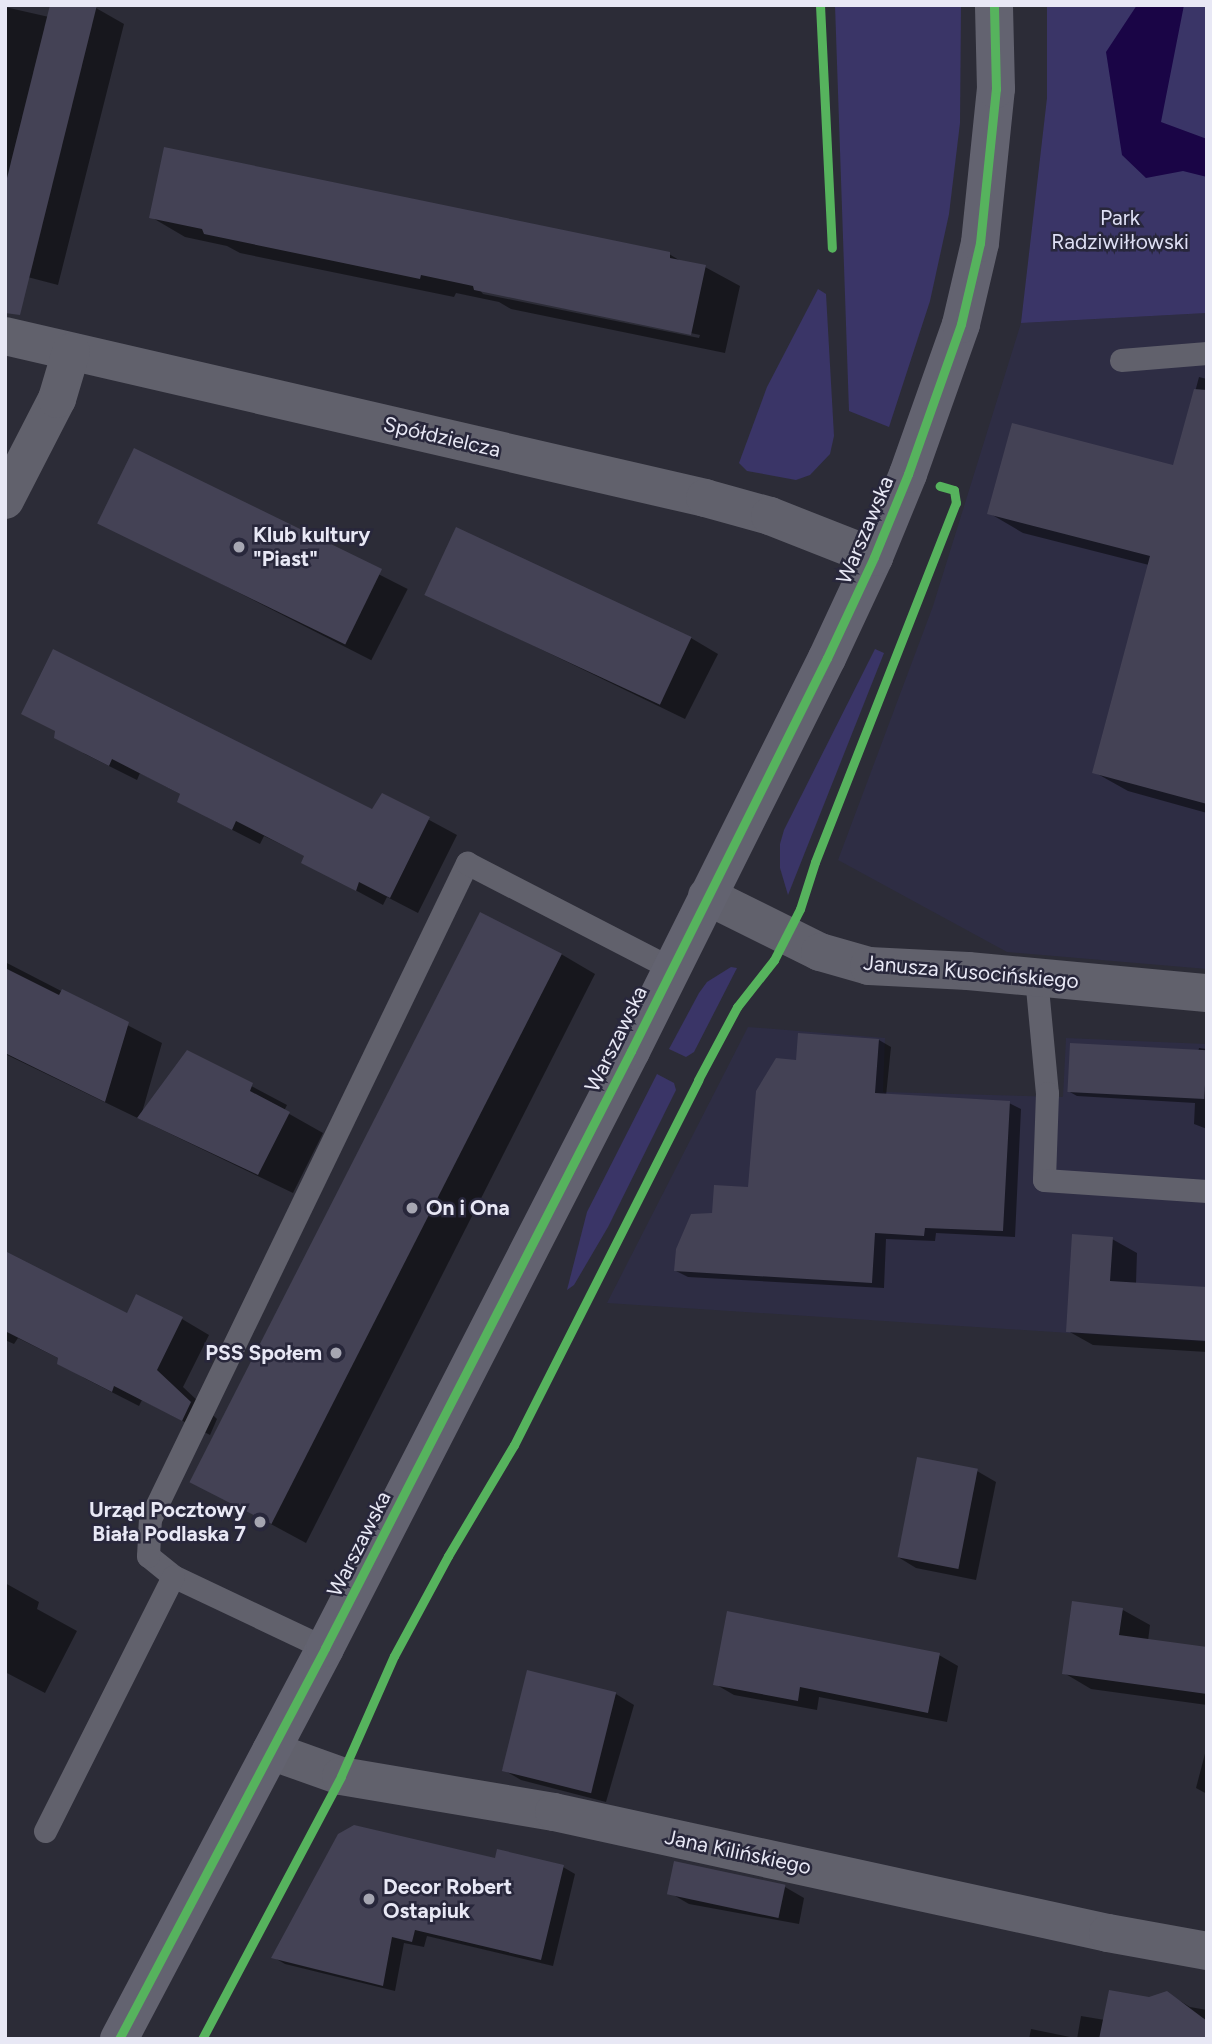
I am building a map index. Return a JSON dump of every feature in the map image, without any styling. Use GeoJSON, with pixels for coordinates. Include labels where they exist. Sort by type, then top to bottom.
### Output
{"type":"FeatureCollection","features":[{"type":"Feature","properties":{"kind":"street","name":"Warszawska"},"geometry":{"type":"LineString","coordinates":[[119,2039],[325,1648],[827,658],[874,557],[908,474],[961,324],[980,243],[996,89],[994,5]]}},
{"type":"Feature","properties":{"kind":"street","name":"Spółdzielcza"},"geometry":{"type":"LineString","coordinates":[[5,336],[705,498],[770,516],[874,557]]}},
{"type":"Feature","properties":{"kind":"street"},"geometry":{"type":"LineString","coordinates":[[5,500],[57,399],[71,352]]}},
{"type":"Feature","properties":{"kind":"street","name":"Janusza Kusocińskiego"},"geometry":{"type":"LineString","coordinates":[[707,896],[820,952],[851,962],[1207,993]]}},
{"type":"Feature","properties":{"kind":"street","name":"Jana Kilińskiego"},"geometry":{"type":"LineString","coordinates":[[271,1751],[341,1776],[554,1812],[1108,1933],[1207,1951]]}},
{"type":"Feature","properties":{"kind":"lane"},"geometry":{"type":"LineString","coordinates":[[1121,360],[1207,353]]}},
{"type":"Feature","properties":{"kind":"lane"},"geometry":{"type":"LineString","coordinates":[[325,1648],[173,1576],[148,1556],[150,1519],[467,863],[670,968]]}},
{"type":"Feature","properties":{"kind":"lane"},"geometry":{"type":"LineString","coordinates":[[1037,977],[1047,1093],[1044,1180],[1207,1191]]}},
{"type":"Feature","properties":{"kind":"lane"},"geometry":{"type":"LineString","coordinates":[[45,1831],[173,1576]]}},
{"type":"Feature","properties":{"kind":"shaded area"},"geometry":{"type":"Polygon","coordinates":[[[1137,5],[1184,5],[1161,122],[1207,139],[1207,177],[1183,171],[1146,178],[1122,155],[1106,52],[1137,5]]]}},
{"type":"Feature","properties":{"kind":"shaded area"},"geometry":{"type":"Polygon","coordinates":[[[1207,313],[1207,969],[1007,952],[838,860],[933,606],[1021,323],[1207,313]]]}},
{"type":"Feature","properties":{"kind":"shaded area"},"geometry":{"type":"Polygon","coordinates":[[[748,1027],[885,1038],[883,1092],[1063,1097],[1066,1038],[1207,1044],[1207,1342],[607,1303],[748,1027]]]}},
{"type":"Feature","properties":{"kind":"green space"},"geometry":{"type":"Polygon","coordinates":[[[835,5],[961,5],[960,123],[949,214],[930,301],[889,427],[849,411],[835,5]]]}},
{"type":"Feature","properties":{"kind":"green space","name":"Park Radziwiłłowski"},"geometry":{"type":"Polygon","coordinates":[[[1047,5],[1207,5],[1207,313],[1021,323],[1047,98],[1047,5]]]}},
{"type":"Feature","properties":{"kind":"green space"},"geometry":{"type":"Polygon","coordinates":[[[818,289],[826,294],[834,436],[830,454],[810,475],[796,480],[747,471],[739,463],[767,387],[818,289]]]}},
{"type":"Feature","properties":{"kind":"green space"},"geometry":{"type":"Polygon","coordinates":[[[875,649],[884,653],[788,895],[780,868],[780,844],[784,830],[875,649]]]}},
{"type":"Feature","properties":{"kind":"green space"},"geometry":{"type":"Polygon","coordinates":[[[731,967],[737,968],[694,1052],[686,1057],[669,1049],[707,982],[731,967]]]}},
{"type":"Feature","properties":{"kind":"green space"},"geometry":{"type":"Polygon","coordinates":[[[657,1074],[674,1083],[676,1090],[608,1227],[574,1285],[567,1290],[587,1212],[657,1074]]]}},
{"type":"Feature","properties":{"kind":"building"},"geometry":{"type":"Polygon","coordinates":[[[50,5],[97,5],[20,315],[5,313],[5,186],[50,5]]]}},
{"type":"Feature","properties":{"kind":"building"},"geometry":{"type":"Polygon","coordinates":[[[164,147],[670,252],[670,258],[706,265],[691,335],[474,290],[473,286],[421,275],[420,279],[204,234],[202,229],[149,218],[164,147]]]}},
{"type":"Feature","properties":{"kind":"building"},"geometry":{"type":"Polygon","coordinates":[[[1194,389],[1207,390],[1207,804],[1092,773],[1150,556],[987,514],[1012,423],[1173,465],[1194,389]]]}},
{"type":"Feature","properties":{"kind":"building","name":"Klub kultury \"Piast\""},"geometry":{"type":"Polygon","coordinates":[[[134,448],[382,569],[345,644],[97,523],[134,448]]]}},
{"type":"Feature","properties":{"kind":"building"},"geometry":{"type":"Polygon","coordinates":[[[456,527],[692,637],[660,705],[424,595],[456,527]]]}},
{"type":"Feature","properties":{"kind":"building"},"geometry":{"type":"Polygon","coordinates":[[[53,649],[372,809],[382,793],[430,817],[390,898],[359,882],[356,891],[301,863],[304,856],[236,821],[232,830],[177,802],[180,794],[112,759],[109,766],[54,738],[55,731],[21,714],[53,649]]]}},
{"type":"Feature","properties":{"kind":"building"},"geometry":{"type":"Polygon","coordinates":[[[480,912],[562,954],[271,1524],[189,1482],[480,912]]]}},
{"type":"Feature","properties":{"kind":"building"},"geometry":{"type":"Polygon","coordinates":[[[5,968],[59,995],[62,989],[129,1022],[105,1102],[5,1053],[5,968]]]}},
{"type":"Feature","properties":{"kind":"building"},"geometry":{"type":"Polygon","coordinates":[[[798,1033],[879,1039],[875,1093],[1010,1101],[1003,1231],[925,1228],[924,1236],[875,1233],[872,1283],[674,1271],[676,1249],[691,1214],[712,1213],[714,1185],[748,1187],[756,1091],[776,1058],[796,1060],[798,1033]]]}},
{"type":"Feature","properties":{"kind":"building"},"geometry":{"type":"Polygon","coordinates":[[[1070,1043],[1207,1050],[1204,1099],[1067,1092],[1070,1043]]]}},
{"type":"Feature","properties":{"kind":"building"},"geometry":{"type":"Polygon","coordinates":[[[187,1050],[253,1083],[250,1091],[290,1112],[258,1175],[137,1118],[187,1050]]]}},
{"type":"Feature","properties":{"kind":"building"},"geometry":{"type":"Polygon","coordinates":[[[1072,1234],[1113,1237],[1110,1281],[1207,1287],[1207,1341],[1066,1332],[1072,1234]]]}},
{"type":"Feature","properties":{"kind":"building"},"geometry":{"type":"Polygon","coordinates":[[[5,1251],[127,1313],[136,1294],[183,1317],[157,1370],[191,1402],[182,1421],[114,1386],[112,1392],[57,1364],[58,1358],[5,1331],[5,1251]]]}},
{"type":"Feature","properties":{"kind":"building"},"geometry":{"type":"Polygon","coordinates":[[[917,1457],[978,1469],[958,1569],[898,1557],[917,1457]]]}},
{"type":"Feature","properties":{"kind":"building"},"geometry":{"type":"Polygon","coordinates":[[[1072,1601],[1123,1608],[1119,1635],[1207,1647],[1207,1694],[1062,1674],[1072,1601]]]}},
{"type":"Feature","properties":{"kind":"building"},"geometry":{"type":"Polygon","coordinates":[[[727,1611],[940,1653],[928,1713],[800,1687],[798,1701],[713,1685],[727,1611]]]}},
{"type":"Feature","properties":{"kind":"building"},"geometry":{"type":"Polygon","coordinates":[[[527,1670],[616,1692],[591,1793],[502,1771],[527,1670]]]}},
{"type":"Feature","properties":{"kind":"building"},"geometry":{"type":"Polygon","coordinates":[[[354,1825],[495,1858],[497,1849],[564,1865],[541,1960],[415,1930],[412,1942],[392,1937],[383,1986],[271,1958],[338,1834],[354,1825]]]}},
{"type":"Feature","properties":{"kind":"building"},"geometry":{"type":"Polygon","coordinates":[[[674,1861],[786,1885],[778,1918],[667,1894],[674,1861]]]}},
{"type":"Feature","properties":{"kind":"building"},"geometry":{"type":"Polygon","coordinates":[[[1109,1990],[1149,1997],[1167,1991],[1207,2021],[1207,2039],[1099,2039],[1109,1990]]]}},
{"type":"Feature","properties":{"kind":"cycle path"},"geometry":{"type":"LineString","coordinates":[[820,5],[832,248]]}},
{"type":"Feature","properties":{"kind":"cycle path"},"geometry":{"type":"LineString","coordinates":[[119,2039],[325,1648],[631,1051],[827,658],[874,557],[908,474],[961,324],[980,243],[996,89],[994,5]]}},
{"type":"Feature","properties":{"kind":"cycle path"},"geometry":{"type":"LineString","coordinates":[[202,2039],[341,1776],[394,1656],[448,1556],[514,1445],[698,1080],[737,1007],[774,960],[800,909],[815,862],[956,503],[954,490],[940,486]]}},
{"type":"Feature","properties":{"kind":"place","name":"Klub kultury \"Piast\""},"geometry":{"type":"Point","coordinates":[239,547]}},
{"type":"Feature","properties":{"kind":"place","name":"On i Ona"},"geometry":{"type":"Point","coordinates":[412,1208]}},
{"type":"Feature","properties":{"kind":"place","name":"PSS Społem"},"geometry":{"type":"Point","coordinates":[336,1353]}},
{"type":"Feature","properties":{"kind":"place","name":"Urząd Pocztowy Biała Podlaska 7"},"geometry":{"type":"Point","coordinates":[260,1522]}},
{"type":"Feature","properties":{"kind":"place","name":"Decor Robert Ostapiuk"},"geometry":{"type":"Point","coordinates":[369,1899]}}]}
